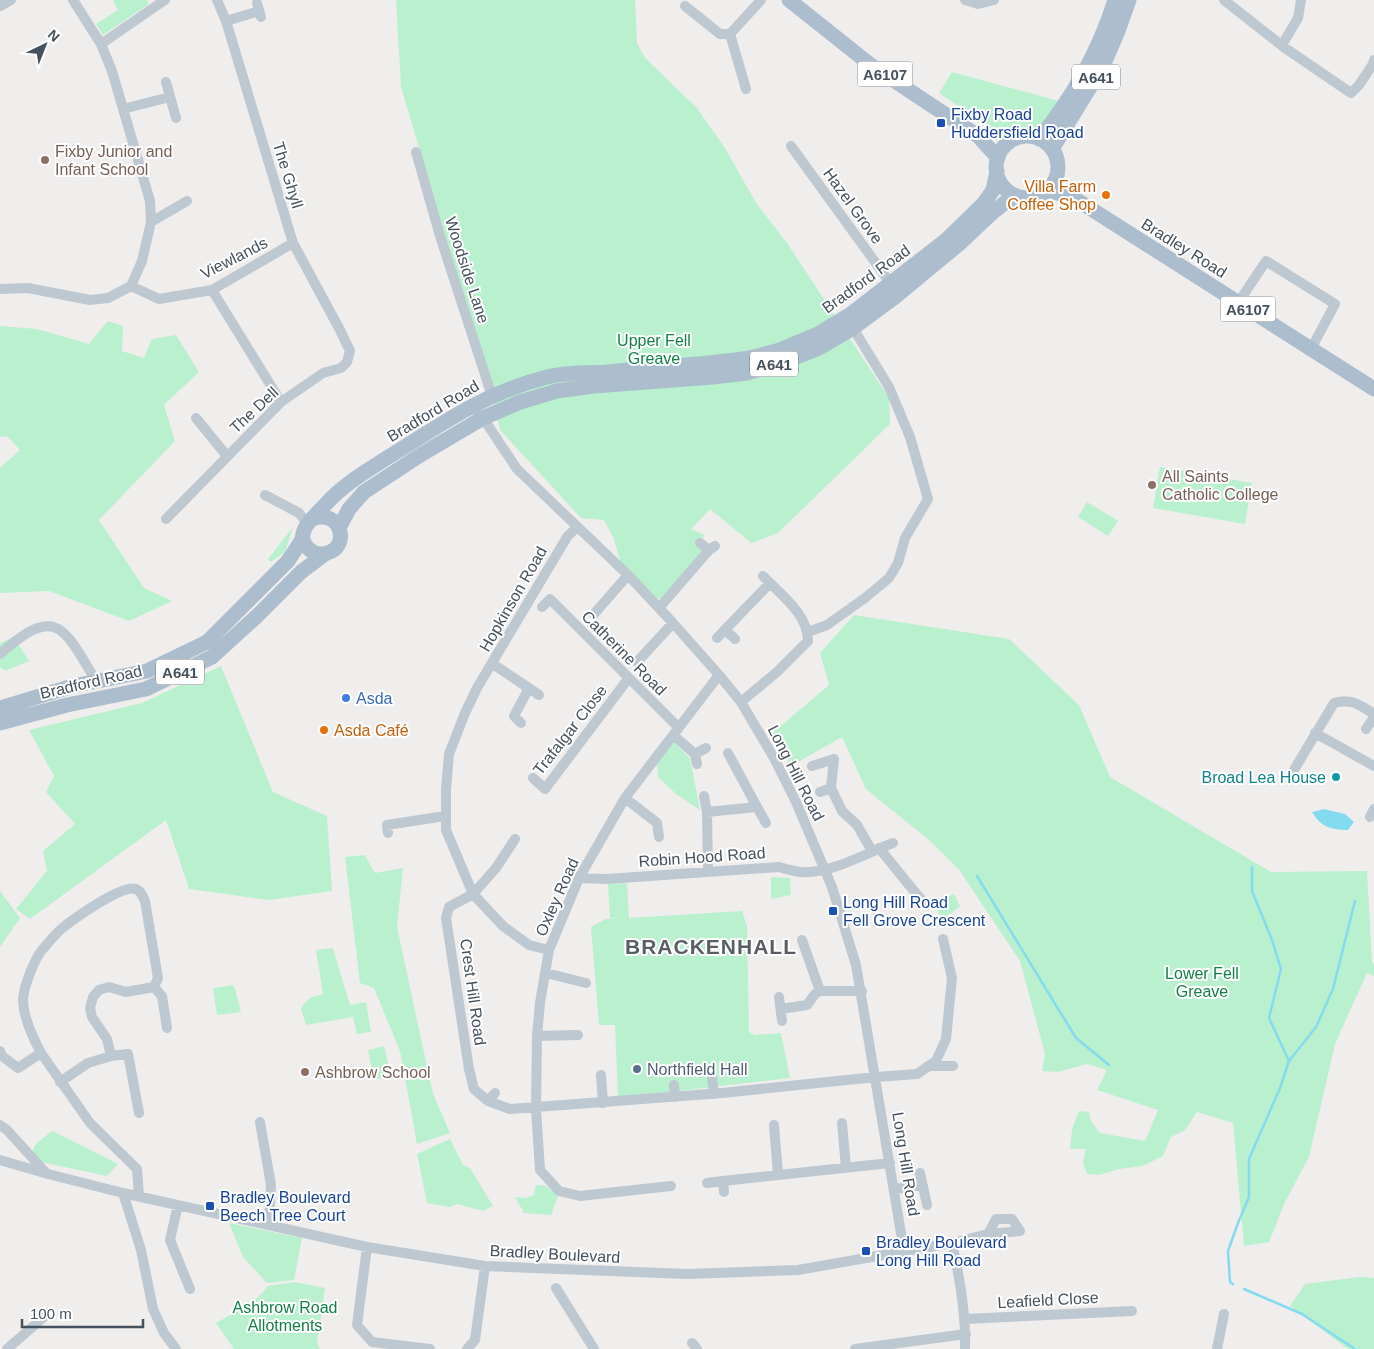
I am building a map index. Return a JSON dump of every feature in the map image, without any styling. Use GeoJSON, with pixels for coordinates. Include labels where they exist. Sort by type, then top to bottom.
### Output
{"type":"FeatureCollection","features":[{"type":"Feature","properties":{"kind":"main road","name":"A6107"},"geometry":{"type":"LineString","coordinates":[[789,0],[872,66],[978,136],[1000,158]]}},
{"type":"Feature","properties":{"kind":"main road","name":"A641"},"geometry":{"type":"LineString","coordinates":[[1039,139],[1064,106],[1082,76],[1099,43],[1115,0]]}},
{"type":"Feature","properties":{"kind":"main road","name":"A641"},"geometry":{"type":"LineString","coordinates":[[1052,149],[1102,66],[1118,31],[1129,0]]}},
{"type":"Feature","properties":{"kind":"main road"},"geometry":{"type":"LineString","coordinates":[[1018,197],[1004,187],[1000,158],[1021,137],[1039,139],[1052,149],[1057,158],[1058,168],[1053,183]]}},
{"type":"Feature","properties":{"kind":"main road","name":"Bradford Road"},"geometry":{"type":"LineString","coordinates":[[0,708],[73,686],[147,671],[207,642],[288,561],[303,538],[304,528],[327,503],[359,476],[470,406],[504,390],[549,376],[725,362],[750,358],[773,352],[818,334],[852,314],[945,241],[984,203],[993,190],[1000,158]]}},
{"type":"Feature","properties":{"kind":"main road","name":"A641"},"geometry":{"type":"LineString","coordinates":[[1018,197],[1035,198],[1053,183]]}},
{"type":"Feature","properties":{"kind":"main road","name":"Bradley Road"},"geometry":{"type":"LineString","coordinates":[[1053,183],[1374,389]]}},
{"type":"Feature","properties":{"kind":"main road","name":"Bradford Road"},"geometry":{"type":"LineString","coordinates":[[0,723],[67,705],[146,689],[212,657],[301,572],[325,554],[334,550],[338,545],[341,535],[339,528],[349,509],[364,492],[422,454],[483,418],[520,402],[557,391],[747,373],[784,362],[819,348],[853,328],[895,297],[1006,202],[1018,197]]}},
{"type":"Feature","properties":{"kind":"main road"},"geometry":{"type":"LineString","coordinates":[[310,521],[325,516],[331,519],[339,528]]}},
{"type":"Feature","properties":{"kind":"main road"},"geometry":{"type":"LineString","coordinates":[[303,538],[305,544],[313,552],[325,554]]}},
{"type":"Feature","properties":{"kind":"street"},"geometry":{"type":"LineString","coordinates":[[0,6],[11,0]]}},
{"type":"Feature","properties":{"kind":"street"},"geometry":{"type":"LineString","coordinates":[[0,289],[28,288],[90,300],[108,298],[131,286],[142,261],[151,222],[150,201],[112,71],[101,44],[73,0]]}},
{"type":"Feature","properties":{"kind":"street"},"geometry":{"type":"LineString","coordinates":[[101,44],[165,0]]}},
{"type":"Feature","properties":{"kind":"street","name":"The Ghyll"},"geometry":{"type":"LineString","coordinates":[[217,0],[226,21],[293,244],[340,330]]}},
{"type":"Feature","properties":{"kind":"street"},"geometry":{"type":"LineString","coordinates":[[685,6],[720,34],[730,34],[761,0]]}},
{"type":"Feature","properties":{"kind":"street"},"geometry":{"type":"LineString","coordinates":[[965,0],[978,4],[994,0]]}},
{"type":"Feature","properties":{"kind":"street"},"geometry":{"type":"LineString","coordinates":[[1224,0],[1282,45],[1351,93],[1359,85],[1374,60]]}},
{"type":"Feature","properties":{"kind":"street"},"geometry":{"type":"LineString","coordinates":[[1282,45],[1298,18],[1301,0]]}},
{"type":"Feature","properties":{"kind":"street"},"geometry":{"type":"LineString","coordinates":[[226,21],[259,10]]}},
{"type":"Feature","properties":{"kind":"street"},"geometry":{"type":"LineString","coordinates":[[730,34],[746,89]]}},
{"type":"Feature","properties":{"kind":"street"},"geometry":{"type":"LineString","coordinates":[[166,82],[176,118]]}},
{"type":"Feature","properties":{"kind":"street"},"geometry":{"type":"LineString","coordinates":[[123,109],[170,97]]}},
{"type":"Feature","properties":{"kind":"street","name":"Hazel Grove"},"geometry":{"type":"LineString","coordinates":[[791,146],[891,284]]}},
{"type":"Feature","properties":{"kind":"street","name":"Woodside Lane"},"geometry":{"type":"LineString","coordinates":[[416,152],[440,236],[492,396]]}},
{"type":"Feature","properties":{"kind":"street"},"geometry":{"type":"LineString","coordinates":[[151,222],[187,201]]}},
{"type":"Feature","properties":{"kind":"street","name":"Viewlands"},"geometry":{"type":"LineString","coordinates":[[131,286],[159,299],[212,290],[293,244]]}},
{"type":"Feature","properties":{"kind":"street"},"geometry":{"type":"LineString","coordinates":[[1238,303],[1266,261],[1335,304],[1312,348]]}},
{"type":"Feature","properties":{"kind":"street"},"geometry":{"type":"LineString","coordinates":[[212,290],[281,402]]}},
{"type":"Feature","properties":{"kind":"street"},"geometry":{"type":"LineString","coordinates":[[808,632],[828,625],[889,578],[898,563],[905,538],[928,499],[910,437],[889,388],[853,328]]}},
{"type":"Feature","properties":{"kind":"street","name":"The Dell"},"geometry":{"type":"LineString","coordinates":[[166,519],[281,402],[323,373],[342,368],[348,362],[350,351],[340,330]]}},
{"type":"Feature","properties":{"kind":"street","name":"Long Hill Road"},"geometry":{"type":"LineString","coordinates":[[470,406],[483,418],[517,469],[628,575],[719,675],[740,702],[774,758],[796,802],[825,870],[838,903],[856,965],[862,991],[904,1251]]}},
{"type":"Feature","properties":{"kind":"street"},"geometry":{"type":"LineString","coordinates":[[196,418],[227,456]]}},
{"type":"Feature","properties":{"kind":"street"},"geometry":{"type":"LineString","coordinates":[[265,495],[310,521]]}},
{"type":"Feature","properties":{"kind":"street","name":"Hopkinson Road"},"geometry":{"type":"LineString","coordinates":[[549,950],[529,945],[503,926],[473,894],[446,830],[446,789],[449,754],[465,713],[481,691],[490,668],[567,537],[577,527]]}},
{"type":"Feature","properties":{"kind":"street"},"geometry":{"type":"LineString","coordinates":[[659,608],[708,546]]}},
{"type":"Feature","properties":{"kind":"street"},"geometry":{"type":"LineString","coordinates":[[597,607],[628,575]]}},
{"type":"Feature","properties":{"kind":"street"},"geometry":{"type":"LineString","coordinates":[[717,638],[766,580],[796,610],[808,632],[806,645],[740,702]]}},
{"type":"Feature","properties":{"kind":"street","name":"Catherine Road"},"geometry":{"type":"LineString","coordinates":[[538,588],[546,603],[628,679],[675,731],[696,759],[706,748]]}},
{"type":"Feature","properties":{"kind":"street"},"geometry":{"type":"LineString","coordinates":[[637,662],[673,623]]}},
{"type":"Feature","properties":{"kind":"street"},"geometry":{"type":"LineString","coordinates":[[0,654],[19,637],[29,631],[50,626],[57,627],[74,643],[96,681]]}},
{"type":"Feature","properties":{"kind":"street"},"geometry":{"type":"LineString","coordinates":[[725,630],[735,639]]}},
{"type":"Feature","properties":{"kind":"street"},"geometry":{"type":"LineString","coordinates":[[490,668],[530,688],[539,695]]}},
{"type":"Feature","properties":{"kind":"street","name":"Oxley Road"},"geometry":{"type":"LineString","coordinates":[[671,1186],[580,1196],[559,1191],[540,1170],[536,1109],[537,1036],[540,1002],[549,950],[579,878],[625,798],[719,675]]}},
{"type":"Feature","properties":{"kind":"street","name":"Trafalgar Close"},"geometry":{"type":"LineString","coordinates":[[533,778],[546,789],[628,679]]}},
{"type":"Feature","properties":{"kind":"street"},"geometry":{"type":"LineString","coordinates":[[521,723],[514,716],[530,688]]}},
{"type":"Feature","properties":{"kind":"street"},"geometry":{"type":"LineString","coordinates":[[1291,775],[1334,703],[1345,700],[1359,705],[1374,715],[1366,729]]}},
{"type":"Feature","properties":{"kind":"street"},"geometry":{"type":"LineString","coordinates":[[1315,733],[1374,766]]}},
{"type":"Feature","properties":{"kind":"street"},"geometry":{"type":"LineString","coordinates":[[728,753],[766,824]]}},
{"type":"Feature","properties":{"kind":"street"},"geometry":{"type":"LineString","coordinates":[[812,766],[834,759],[831,788],[842,811],[858,825],[875,850],[923,902]]}},
{"type":"Feature","properties":{"kind":"street"},"geometry":{"type":"LineString","coordinates":[[820,792],[831,788]]}},
{"type":"Feature","properties":{"kind":"street"},"geometry":{"type":"LineString","coordinates":[[704,796],[707,812],[708,872]]}},
{"type":"Feature","properties":{"kind":"street"},"geometry":{"type":"LineString","coordinates":[[625,798],[657,824],[658,837]]}},
{"type":"Feature","properties":{"kind":"street"},"geometry":{"type":"LineString","coordinates":[[707,812],[757,807]]}},
{"type":"Feature","properties":{"kind":"street"},"geometry":{"type":"LineString","coordinates":[[387,825],[445,816]]}},
{"type":"Feature","properties":{"kind":"street","name":"Robin Hood Road"},"geometry":{"type":"LineString","coordinates":[[579,878],[607,879],[779,867],[808,873],[825,870],[893,843]]}},
{"type":"Feature","properties":{"kind":"street"},"geometry":{"type":"LineString","coordinates":[[473,894],[514,846]]}},
{"type":"Feature","properties":{"kind":"street"},"geometry":{"type":"LineString","coordinates":[[139,1196],[137,1169],[90,1123],[41,1054],[29,1030],[23,999],[30,973],[41,952],[60,930],[111,896],[135,889],[142,894],[145,901],[158,978],[154,987]]}},
{"type":"Feature","properties":{"kind":"street","name":"Crest Hill Road"},"geometry":{"type":"LineString","coordinates":[[473,894],[449,907],[446,918],[469,1069],[474,1089],[492,1097],[510,1109],[536,1109],[714,1094],[917,1074],[928,1066]]}},
{"type":"Feature","properties":{"kind":"street"},"geometry":{"type":"LineString","coordinates":[[928,1066],[936,1061],[946,1039],[952,978],[943,939]]}},
{"type":"Feature","properties":{"kind":"street"},"geometry":{"type":"LineString","coordinates":[[802,940],[820,991]]}},
{"type":"Feature","properties":{"kind":"street"},"geometry":{"type":"LineString","coordinates":[[546,973],[586,983]]}},
{"type":"Feature","properties":{"kind":"street"},"geometry":{"type":"LineString","coordinates":[[111,1056],[107,1039],[92,1018],[90,1008],[93,998],[99,990],[108,987],[126,992],[154,987]]}},
{"type":"Feature","properties":{"kind":"street"},"geometry":{"type":"LineString","coordinates":[[154,987],[162,996],[167,1028]]}},
{"type":"Feature","properties":{"kind":"street"},"geometry":{"type":"LineString","coordinates":[[781,1009],[807,1005],[820,991],[862,991]]}},
{"type":"Feature","properties":{"kind":"street"},"geometry":{"type":"LineString","coordinates":[[779,997],[782,1021]]}},
{"type":"Feature","properties":{"kind":"street"},"geometry":{"type":"LineString","coordinates":[[537,1036],[578,1035]]}},
{"type":"Feature","properties":{"kind":"street"},"geometry":{"type":"LineString","coordinates":[[0,1051],[2,1056],[18,1068],[41,1054]]}},
{"type":"Feature","properties":{"kind":"street"},"geometry":{"type":"LineString","coordinates":[[60,1082],[88,1063],[111,1056],[128,1054],[139,1113]]}},
{"type":"Feature","properties":{"kind":"street"},"geometry":{"type":"LineString","coordinates":[[928,1066],[953,1066]]}},
{"type":"Feature","properties":{"kind":"street"},"geometry":{"type":"LineString","coordinates":[[712,1077],[714,1094]]}},
{"type":"Feature","properties":{"kind":"street"},"geometry":{"type":"LineString","coordinates":[[603,1103],[604,1082]]}},
{"type":"Feature","properties":{"kind":"street"},"geometry":{"type":"LineString","coordinates":[[674,1085],[674,1097]]}},
{"type":"Feature","properties":{"kind":"street"},"geometry":{"type":"LineString","coordinates":[[260,1122],[271,1185],[269,1226]]}},
{"type":"Feature","properties":{"kind":"street"},"geometry":{"type":"LineString","coordinates":[[842,1123],[846,1168]]}},
{"type":"Feature","properties":{"kind":"street"},"geometry":{"type":"LineString","coordinates":[[0,1125],[7,1130],[48,1174]]}},
{"type":"Feature","properties":{"kind":"street"},"geometry":{"type":"LineString","coordinates":[[774,1125],[778,1174]]}},
{"type":"Feature","properties":{"kind":"street","name":"Bradley Boulevard"},"geometry":{"type":"LineString","coordinates":[[0,1160],[48,1174],[269,1226],[367,1247],[486,1266],[688,1274],[798,1270],[952,1243],[988,1234]]}},
{"type":"Feature","properties":{"kind":"street"},"geometry":{"type":"LineString","coordinates":[[707,1183],[890,1163]]}},
{"type":"Feature","properties":{"kind":"street"},"geometry":{"type":"LineString","coordinates":[[920,1173],[928,1205]]}},
{"type":"Feature","properties":{"kind":"street"},"geometry":{"type":"LineString","coordinates":[[723,1181],[724,1192]]}},
{"type":"Feature","properties":{"kind":"street"},"geometry":{"type":"LineString","coordinates":[[895,1188],[922,1185]]}},
{"type":"Feature","properties":{"kind":"street"},"geometry":{"type":"LineString","coordinates":[[123,1192],[141,1250],[153,1309],[164,1333],[176,1349]]}},
{"type":"Feature","properties":{"kind":"street"},"geometry":{"type":"LineString","coordinates":[[178,1205],[170,1240],[190,1289]]}},
{"type":"Feature","properties":{"kind":"street"},"geometry":{"type":"LineString","coordinates":[[952,1243],[959,1275],[965,1319],[965,1349]]}},
{"type":"Feature","properties":{"kind":"street"},"geometry":{"type":"LineString","coordinates":[[367,1247],[357,1325],[372,1342],[430,1349]]}},
{"type":"Feature","properties":{"kind":"street"},"geometry":{"type":"LineString","coordinates":[[467,1349],[475,1340],[486,1266]]}},
{"type":"Feature","properties":{"kind":"street"},"geometry":{"type":"LineString","coordinates":[[556,1288],[594,1349]]}},
{"type":"Feature","properties":{"kind":"street","name":"Leafield Close"},"geometry":{"type":"LineString","coordinates":[[965,1319],[1132,1311]]}},
{"type":"Feature","properties":{"kind":"street"},"geometry":{"type":"LineString","coordinates":[[1217,1349],[1224,1314]]}},
{"type":"Feature","properties":{"kind":"street"},"geometry":{"type":"LineString","coordinates":[[7,1349],[45,1316]]}},
{"type":"Feature","properties":{"kind":"street"},"geometry":{"type":"LineString","coordinates":[[855,1349],[966,1334]]}},
{"type":"Feature","properties":{"kind":"green space"},"geometry":{"type":"Polygon","coordinates":[[[113,0],[147,0],[149,4],[103,35],[96,24],[118,10],[113,0]]]}},
{"type":"Feature","properties":{"kind":"green space","name":"Upper Fell Greave"},"geometry":{"type":"Polygon","coordinates":[[[396,0],[635,0],[637,43],[645,58],[697,108],[725,148],[756,203],[787,243],[889,398],[890,424],[778,533],[751,543],[710,509],[691,529],[705,535],[697,544],[706,552],[663,597],[658,599],[621,564],[614,539],[604,520],[581,518],[500,430],[488,381],[401,87],[396,0]]]}},
{"type":"Feature","properties":{"kind":"green space"},"geometry":{"type":"Polygon","coordinates":[[[952,72],[1059,101],[1037,133],[1023,132],[1010,136],[997,132],[939,93],[952,72]]]}},
{"type":"Feature","properties":{"kind":"green space"},"geometry":{"type":"Polygon","coordinates":[[[108,321],[123,326],[122,351],[144,358],[152,339],[176,335],[199,372],[164,405],[175,441],[99,520],[144,588],[172,601],[129,621],[49,591],[0,593],[0,468],[20,450],[7,436],[0,437],[0,326],[37,329],[89,344],[108,321]]]}},
{"type":"Feature","properties":{"kind":"green space"},"geometry":{"type":"Polygon","coordinates":[[[1160,467],[1252,483],[1245,524],[1153,508],[1160,467]]]}},
{"type":"Feature","properties":{"kind":"green space"},"geometry":{"type":"Polygon","coordinates":[[[1087,502],[1118,521],[1108,536],[1078,517],[1087,502]]]}},
{"type":"Feature","properties":{"kind":"green space"},"geometry":{"type":"Polygon","coordinates":[[[293,527],[285,552],[271,562],[268,559],[293,527]]]}},
{"type":"Feature","properties":{"kind":"green space","name":"Lower Fell Greave"},"geometry":{"type":"Polygon","coordinates":[[[854,615],[1009,639],[1079,705],[1110,777],[1271,872],[1367,871],[1374,976],[1367,973],[1335,1044],[1309,1157],[1285,1202],[1269,1242],[1244,1246],[1233,1123],[1197,1112],[1185,1130],[1171,1137],[1163,1156],[1143,1166],[1119,1169],[1099,1175],[1087,1174],[1083,1163],[1086,1149],[1070,1149],[1072,1129],[1079,1111],[1089,1112],[1091,1121],[1100,1133],[1145,1141],[1158,1110],[1097,1090],[1107,1070],[1087,1064],[1058,1072],[1042,1071],[1045,1054],[1020,961],[960,871],[930,841],[866,789],[842,737],[791,766],[771,734],[829,685],[820,653],[854,615]]]}},
{"type":"Feature","properties":{"kind":"green space"},"geometry":{"type":"Polygon","coordinates":[[[14,637],[29,661],[5,671],[0,667],[0,643],[14,637]]]}},
{"type":"Feature","properties":{"kind":"green space"},"geometry":{"type":"Polygon","coordinates":[[[221,666],[273,792],[327,816],[332,891],[269,900],[189,889],[166,820],[30,919],[16,909],[47,871],[43,851],[75,824],[46,792],[54,776],[29,730],[142,703],[221,666]]]}},
{"type":"Feature","properties":{"kind":"green space"},"geometry":{"type":"Polygon","coordinates":[[[673,742],[690,758],[700,810],[676,794],[658,777],[657,763],[673,742]]]}},
{"type":"Feature","properties":{"kind":"green space"},"geometry":{"type":"Polygon","coordinates":[[[365,855],[375,873],[403,868],[397,927],[433,1094],[450,1133],[417,1144],[400,1051],[374,988],[360,983],[345,857],[365,855]]]}},
{"type":"Feature","properties":{"kind":"green space"},"geometry":{"type":"Polygon","coordinates":[[[771,877],[790,878],[791,895],[771,899],[771,877]]]}},
{"type":"Feature","properties":{"kind":"green space"},"geometry":{"type":"Polygon","coordinates":[[[627,883],[629,918],[742,911],[747,926],[749,1032],[755,1035],[781,1033],[790,1078],[618,1098],[615,1025],[599,1025],[591,927],[606,919],[618,918],[610,918],[608,884],[627,883]]]}},
{"type":"Feature","properties":{"kind":"green space"},"geometry":{"type":"Polygon","coordinates":[[[0,891],[20,918],[0,947],[0,891]]]}},
{"type":"Feature","properties":{"kind":"green space"},"geometry":{"type":"Polygon","coordinates":[[[954,894],[960,906],[941,918],[934,902],[954,894]]]}},
{"type":"Feature","properties":{"kind":"green space"},"geometry":{"type":"Polygon","coordinates":[[[333,948],[350,1005],[366,1002],[371,1032],[357,1034],[353,1017],[306,1025],[301,1009],[310,998],[323,994],[316,950],[333,948]]]}},
{"type":"Feature","properties":{"kind":"green space"},"geometry":{"type":"Polygon","coordinates":[[[234,985],[241,1012],[217,1015],[213,988],[234,985]]]}},
{"type":"Feature","properties":{"kind":"green space"},"geometry":{"type":"Polygon","coordinates":[[[384,1046],[391,1075],[374,1080],[368,1050],[384,1046]]]}},
{"type":"Feature","properties":{"kind":"green space"},"geometry":{"type":"Polygon","coordinates":[[[52,1131],[118,1164],[107,1176],[41,1162],[32,1152],[36,1144],[52,1131]]]}},
{"type":"Feature","properties":{"kind":"green space"},"geometry":{"type":"Polygon","coordinates":[[[450,1139],[463,1165],[470,1168],[493,1206],[483,1211],[457,1204],[450,1207],[427,1203],[417,1154],[450,1139]]]}},
{"type":"Feature","properties":{"kind":"green space"},"geometry":{"type":"Polygon","coordinates":[[[536,1185],[546,1186],[558,1196],[551,1215],[524,1213],[515,1197],[525,1198],[534,1195],[536,1185]]]}},
{"type":"Feature","properties":{"kind":"green space"},"geometry":{"type":"Polygon","coordinates":[[[229,1223],[302,1238],[294,1280],[267,1283],[243,1257],[229,1223]]]}},
{"type":"Feature","properties":{"kind":"green space"},"geometry":{"type":"Polygon","coordinates":[[[1360,1277],[1374,1278],[1374,1349],[1348,1349],[1290,1306],[1305,1284],[1360,1277]]]}},
{"type":"Feature","properties":{"kind":"green space","name":"Ashbrow Road Allotments"},"geometry":{"type":"Polygon","coordinates":[[[295,1282],[325,1288],[317,1343],[320,1349],[234,1349],[216,1323],[255,1301],[268,1286],[295,1282]]]}},
{"type":"Feature","properties":{"kind":"water"},"geometry":{"type":"Polygon","coordinates":[[[1324,809],[1345,814],[1354,822],[1348,830],[1327,827],[1312,812],[1324,809]]]}},
{"type":"Feature","properties":{"kind":"waterway"},"geometry":{"type":"LineString","coordinates":[[1233,1284],[1230,1282],[1228,1251],[1249,1197],[1249,1159],[1280,1088],[1289,1061],[1269,1018],[1281,969],[1272,940],[1252,891],[1252,867]]}},
{"type":"Feature","properties":{"kind":"waterway"},"geometry":{"type":"LineString","coordinates":[[977,876],[1076,1038],[1109,1065]]}},
{"type":"Feature","properties":{"kind":"waterway"},"geometry":{"type":"LineString","coordinates":[[1289,1061],[1316,1027],[1333,989],[1355,901]]}},
{"type":"Feature","properties":{"kind":"waterway"},"geometry":{"type":"LineString","coordinates":[[1244,1289],[1302,1314],[1355,1349]]}},
{"type":"Feature","properties":{"kind":"place","name":"Fixby Road Huddersfield Road"},"geometry":{"type":"Point","coordinates":[941,123]}},
{"type":"Feature","properties":{"kind":"place","name":"Fixby Junior and Infant School"},"geometry":{"type":"Point","coordinates":[45,160]}},
{"type":"Feature","properties":{"kind":"place","name":"Villa Farm Coffee Shop"},"geometry":{"type":"Point","coordinates":[1106,195]}},
{"type":"Feature","properties":{"kind":"place","name":"All Saints Catholic College"},"geometry":{"type":"Point","coordinates":[1152,485]}},
{"type":"Feature","properties":{"kind":"place","name":"Asda"},"geometry":{"type":"Point","coordinates":[346,698]}},
{"type":"Feature","properties":{"kind":"place","name":"Asda Café"},"geometry":{"type":"Point","coordinates":[324,730]}},
{"type":"Feature","properties":{"kind":"place","name":"Broad Lea House"},"geometry":{"type":"Point","coordinates":[1336,777]}},
{"type":"Feature","properties":{"kind":"place","name":"Long Hill Road Fell Grove Crescent"},"geometry":{"type":"Point","coordinates":[833,911]}},
{"type":"Feature","properties":{"kind":"place","name":"Northfield Hall"},"geometry":{"type":"Point","coordinates":[637,1069]}},
{"type":"Feature","properties":{"kind":"place","name":"Ashbrow School"},"geometry":{"type":"Point","coordinates":[305,1072]}},
{"type":"Feature","properties":{"kind":"place","name":"Bradley Boulevard Beech Tree Court"},"geometry":{"type":"Point","coordinates":[210,1206]}},
{"type":"Feature","properties":{"kind":"place","name":"Bradley Boulevard Long Hill Road"},"geometry":{"type":"Point","coordinates":[866,1251]}},
{"type":"Feature","properties":{"kind":"district","name":"BRACKENHALL"},"geometry":{"type":"Point","coordinates":[711,946]}}]}
